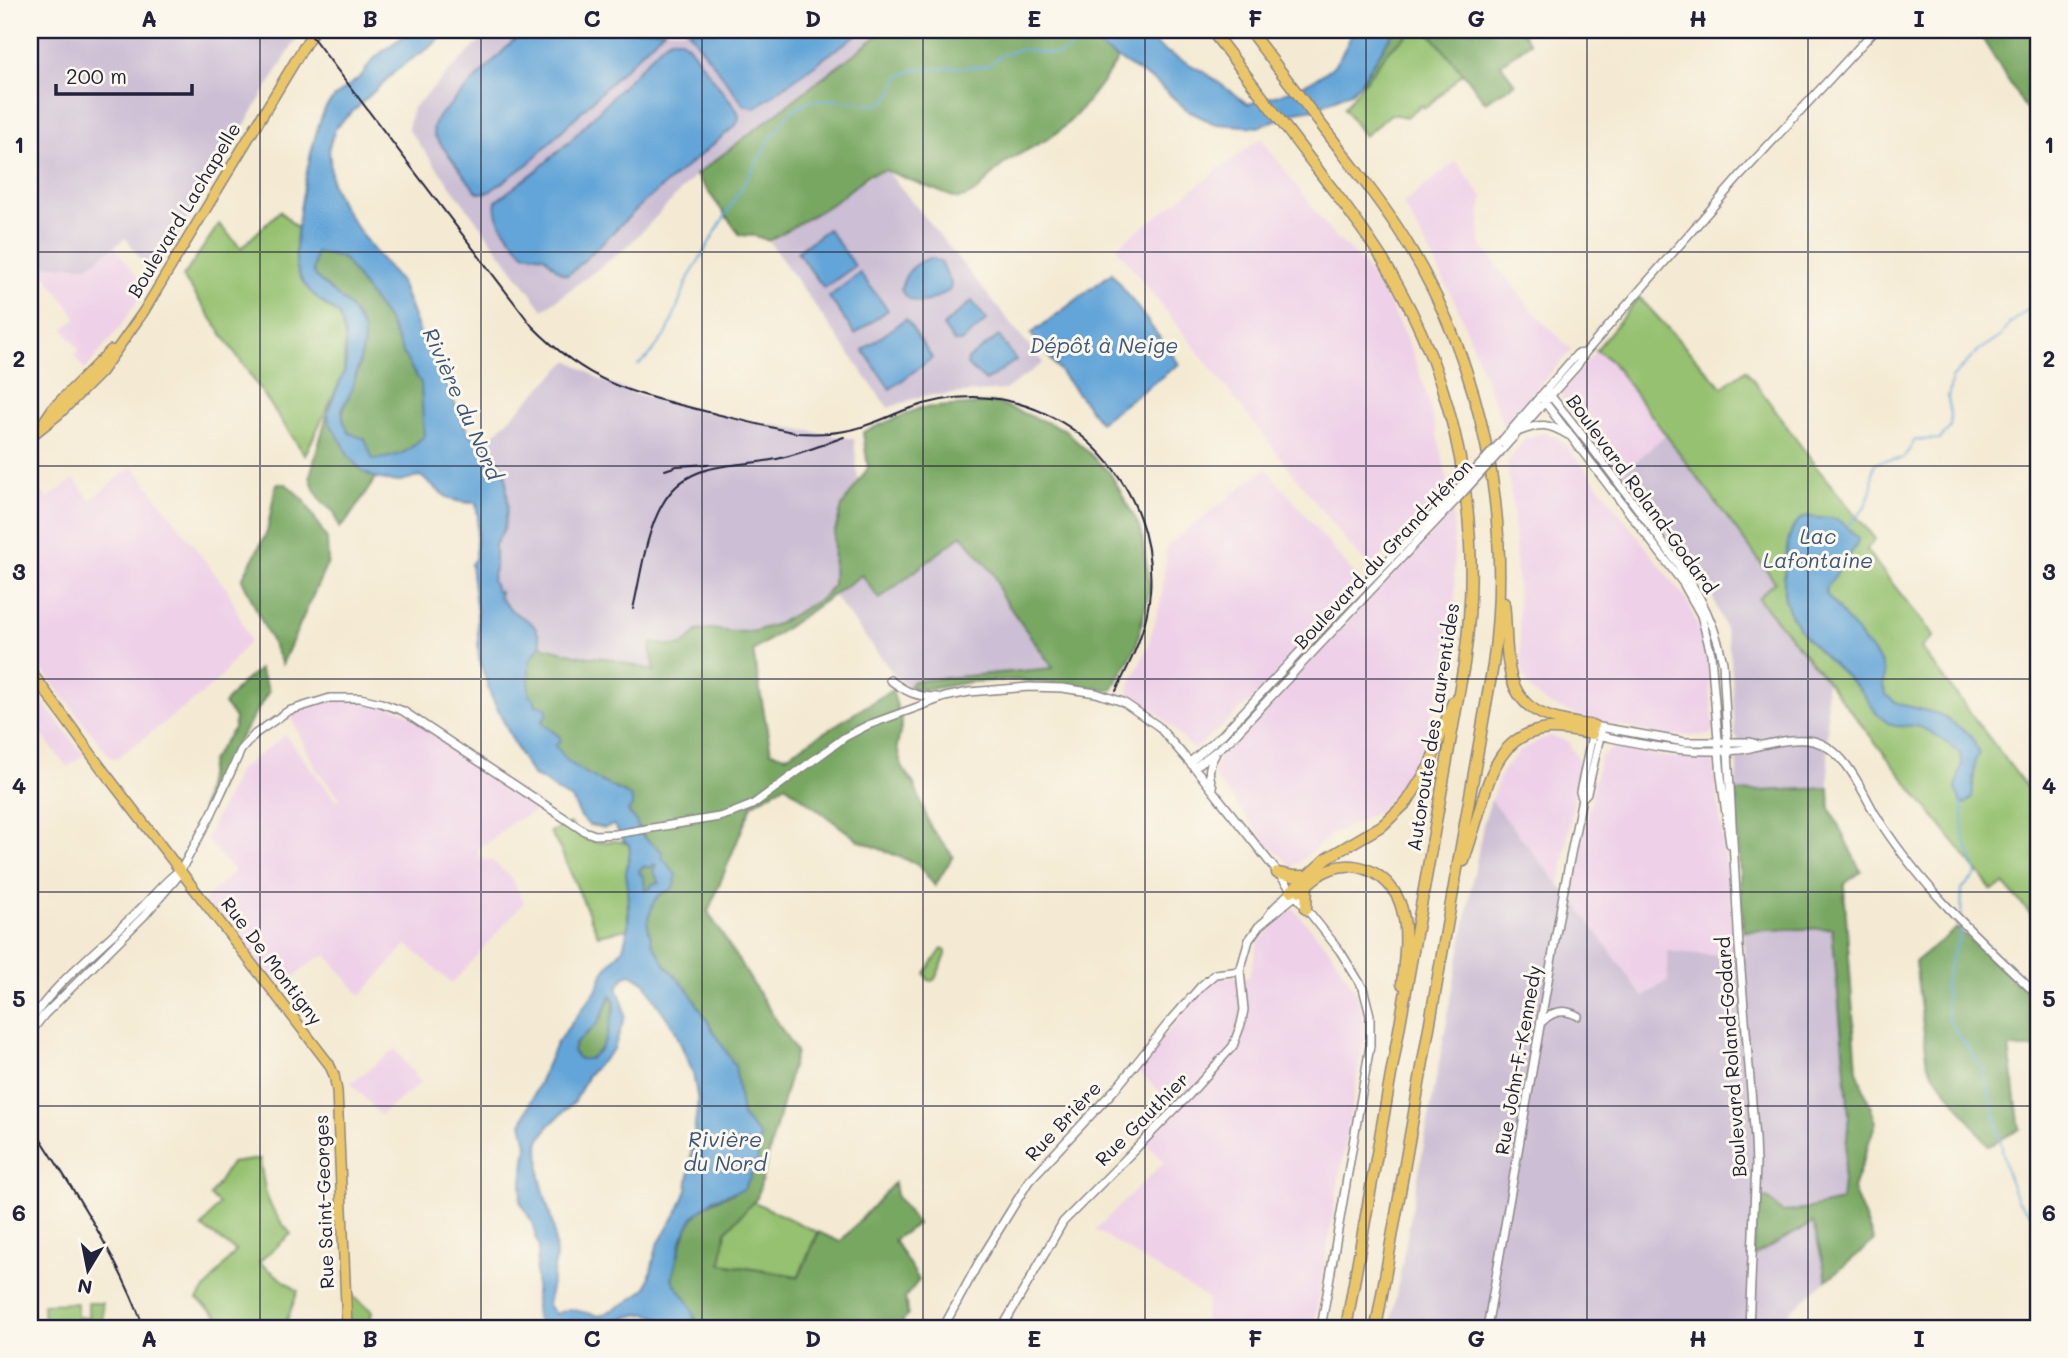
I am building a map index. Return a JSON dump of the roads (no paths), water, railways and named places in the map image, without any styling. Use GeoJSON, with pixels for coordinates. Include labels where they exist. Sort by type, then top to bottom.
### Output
{"type":"FeatureCollection","features":[{"type":"Feature","properties":{"kind":"highway","name":"Autoroute des Laurentides"},"geometry":{"type":"LineString","coordinates":[[1211,30],[1363,230],[1388,267],[1423,337],[1446,397],[1462,460],[1471,531],[1471,611],[1462,679],[1346,1328]]}},
{"type":"Feature","properties":{"kind":"highway"},"geometry":{"type":"LineString","coordinates":[[1249,30],[1403,237],[1430,284],[1455,337],[1478,407],[1489,459],[1496,506],[1509,667],[1518,694],[1541,713],[1597,731]]}},
{"type":"Feature","properties":{"kind":"highway"},"geometry":{"type":"LineString","coordinates":[[1376,1328],[1493,665],[1500,577]]}},
{"type":"Feature","properties":{"kind":"highway"},"geometry":{"type":"LineString","coordinates":[[1293,893],[1332,855],[1383,825],[1407,802],[1432,760],[1462,679]]}},
{"type":"Feature","properties":{"kind":"highway"},"geometry":{"type":"LineString","coordinates":[[1452,898],[1489,777],[1506,749],[1524,736],[1541,730],[1597,731]]}},
{"type":"Feature","properties":{"kind":"highway"},"geometry":{"type":"LineString","coordinates":[[1277,873],[1307,880],[1332,868],[1355,866],[1378,875],[1396,893],[1402,907],[1405,928],[1400,1028]]}},
{"type":"Feature","properties":{"kind":"highway"},"geometry":{"type":"LineString","coordinates":[[1306,909],[1307,880]]}},
{"type":"Feature","properties":{"kind":"main road","name":"Boulevard Lachapelle"},"geometry":{"type":"LineString","coordinates":[[30,437],[59,414],[101,372],[159,287],[312,32]]}},
{"type":"Feature","properties":{"kind":"main road","name":"Rue De Montigny"},"geometry":{"type":"LineString","coordinates":[[30,670],[102,769],[316,1046],[334,1075]]}},
{"type":"Feature","properties":{"kind":"main road","name":"Rue Saint-Georges"},"geometry":{"type":"LineString","coordinates":[[334,1075],[340,1148],[347,1328]]}},
{"type":"Feature","properties":{"kind":"street","name":"Boulevard du Grand-Héron"},"geometry":{"type":"LineString","coordinates":[[1192,765],[1219,749],[1456,496],[1549,392],[1577,354],[1585,353],[1740,177],[1875,30]]}},
{"type":"Feature","properties":{"kind":"street","name":"Boulevard Roland-Godard"},"geometry":{"type":"LineString","coordinates":[[1549,392],[1633,501],[1704,603],[1723,663],[1727,827],[1735,867],[1756,1164],[1749,1328]]}},
{"type":"Feature","properties":{"kind":"street","name":"Boulevard du Grand-Héron"},"geometry":{"type":"LineString","coordinates":[[1500,447],[1519,431],[1542,399]]}},
{"type":"Feature","properties":{"kind":"street","name":"Boulevard Roland-Godard"},"geometry":{"type":"LineString","coordinates":[[1542,399],[1684,583],[1701,615],[1707,633],[1723,747]]}},
{"type":"Feature","properties":{"kind":"street"},"geometry":{"type":"LineString","coordinates":[[1519,431],[1545,425],[1572,437]]}},
{"type":"Feature","properties":{"kind":"street","name":"Boulevard du Grand-Héron"},"geometry":{"type":"LineString","coordinates":[[1192,765],[1295,656],[1456,496]]}},
{"type":"Feature","properties":{"kind":"street"},"geometry":{"type":"LineString","coordinates":[[890,680],[906,692],[918,696],[945,697]]}},
{"type":"Feature","properties":{"kind":"street"},"geometry":{"type":"LineString","coordinates":[[30,1022],[43,1004],[144,916],[177,879],[241,750],[255,734],[288,711],[330,698],[360,698],[403,711],[584,831],[595,835],[648,830],[719,817],[752,805],[845,737],[868,725],[945,697],[969,692],[1029,687],[1096,693],[1123,702],[1158,726],[1340,951],[1363,988],[1370,1015],[1370,1046],[1321,1328]]}},
{"type":"Feature","properties":{"kind":"street"},"geometry":{"type":"LineString","coordinates":[[1597,731],[1673,749],[1751,748],[1799,740],[1814,741],[1828,748],[1847,767],[1884,828],[1924,883],[1958,920],[2038,993]]}},
{"type":"Feature","properties":{"kind":"street","name":"Rue John-F.-Kennedy"},"geometry":{"type":"LineString","coordinates":[[1487,1328],[1582,798],[1580,792],[1597,731]]}},
{"type":"Feature","properties":{"kind":"street"},"geometry":{"type":"LineString","coordinates":[[1216,795],[1209,773],[1219,749]]}},
{"type":"Feature","properties":{"kind":"street","name":"Rue Gauthier"},"geometry":{"type":"LineString","coordinates":[[1002,1328],[1063,1222],[1189,1095],[1233,1045],[1244,1010],[1240,971],[1249,940],[1293,893]]}},
{"type":"Feature","properties":{"kind":"street","name":"Rue Brière"},"geometry":{"type":"LineString","coordinates":[[943,1328],[979,1262],[1029,1181],[1118,1086],[1201,986],[1215,974],[1240,971]]}},
{"type":"Feature","properties":{"kind":"street"},"geometry":{"type":"LineString","coordinates":[[30,1033],[66,986]]}},
{"type":"Feature","properties":{"kind":"street"},"geometry":{"type":"LineString","coordinates":[[1540,1025],[1554,1012],[1567,1012],[1578,1016]]}},
{"type":"Feature","properties":{"kind":"water","name":"Rivière du Nord"},"geometry":{"type":"Polygon","coordinates":[[[414,30],[447,30],[432,46],[400,67],[336,127],[329,147],[332,185],[343,207],[370,246],[401,283],[422,338],[434,357],[465,426],[470,434],[496,456],[506,476],[508,507],[504,529],[495,545],[492,580],[497,592],[500,591],[499,597],[511,610],[530,622],[539,636],[541,644],[529,662],[529,695],[536,705],[547,708],[543,724],[560,737],[555,746],[568,761],[632,799],[632,806],[628,811],[636,820],[640,832],[663,853],[662,857],[676,875],[671,890],[662,893],[654,901],[647,922],[652,943],[667,967],[689,991],[735,1066],[742,1116],[760,1136],[757,1163],[744,1189],[714,1199],[693,1217],[682,1238],[672,1279],[694,1314],[694,1328],[667,1328],[660,1319],[643,1314],[593,1328],[543,1328],[536,1317],[539,1248],[532,1222],[520,1201],[527,1145],[522,1122],[556,1044],[597,989],[604,971],[623,948],[628,929],[626,872],[629,845],[614,825],[604,828],[589,825],[581,817],[572,799],[533,776],[491,696],[479,658],[471,564],[475,559],[478,517],[476,503],[451,499],[420,476],[396,482],[363,472],[348,456],[329,422],[328,411],[344,372],[345,337],[339,314],[308,289],[297,268],[297,235],[309,161],[320,120],[329,102],[362,75],[371,62],[391,44],[414,30]],[[316,252],[313,271],[317,278],[350,307],[364,331],[364,343],[352,390],[342,409],[343,420],[349,433],[365,439],[373,460],[401,454],[424,436],[421,383],[409,365],[389,322],[343,258],[316,252]],[[654,864],[650,868],[644,866],[639,872],[644,878],[645,890],[651,888],[652,884],[660,883],[653,871],[657,866],[654,864]],[[631,974],[625,976],[617,988],[625,1016],[614,1049],[588,1075],[575,1101],[548,1127],[539,1141],[540,1177],[554,1230],[556,1257],[548,1305],[555,1314],[570,1309],[600,1316],[628,1302],[647,1287],[657,1246],[687,1190],[698,1101],[693,1073],[674,1028],[645,983],[631,974]],[[611,995],[598,1023],[575,1044],[573,1052],[579,1059],[589,1059],[600,1050],[606,1039],[615,1007],[615,1000],[611,995]]]}},
{"type":"Feature","properties":{"kind":"water"},"geometry":{"type":"Polygon","coordinates":[[[524,30],[664,30],[529,163],[489,192],[480,193],[434,135],[433,128],[437,118],[524,30]]]}},
{"type":"Feature","properties":{"kind":"water"},"geometry":{"type":"Polygon","coordinates":[[[688,30],[863,30],[755,108],[744,105],[688,30]]]}},
{"type":"Feature","properties":{"kind":"water"},"geometry":{"type":"Polygon","coordinates":[[[1072,30],[1136,30],[1165,51],[1204,72],[1248,104],[1291,90],[1322,75],[1338,60],[1354,30],[1395,30],[1360,83],[1351,92],[1314,109],[1296,112],[1258,127],[1215,124],[1188,111],[1157,83],[1072,30]]]}},
{"type":"Feature","properties":{"kind":"water"},"geometry":{"type":"Polygon","coordinates":[[[679,39],[687,44],[738,112],[736,125],[643,203],[567,275],[561,273],[544,256],[524,253],[500,223],[496,201],[569,142],[664,43],[679,39]]]}},
{"type":"Feature","properties":{"kind":"water"},"geometry":{"type":"Polygon","coordinates":[[[828,229],[855,266],[824,288],[797,252],[828,229]]]}},
{"type":"Feature","properties":{"kind":"water"},"geometry":{"type":"Polygon","coordinates":[[[930,258],[941,262],[951,283],[950,290],[924,302],[912,300],[901,290],[907,274],[919,263],[930,258]]]}},
{"type":"Feature","properties":{"kind":"water"},"geometry":{"type":"Polygon","coordinates":[[[860,273],[888,310],[855,334],[829,297],[860,273]]]}},
{"type":"Feature","properties":{"kind":"water","name":"Dépôt à Neige"},"geometry":{"type":"Polygon","coordinates":[[[1112,273],[1179,364],[1100,422],[1031,334],[1112,273]]]}},
{"type":"Feature","properties":{"kind":"water"},"geometry":{"type":"Polygon","coordinates":[[[972,301],[987,320],[961,342],[954,342],[943,326],[972,301]]]}},
{"type":"Feature","properties":{"kind":"water"},"geometry":{"type":"Polygon","coordinates":[[[906,319],[932,358],[890,389],[863,350],[906,319]]]}},
{"type":"Feature","properties":{"kind":"water"},"geometry":{"type":"Polygon","coordinates":[[[999,336],[1016,360],[986,381],[967,365],[968,359],[999,336]]]}},
{"type":"Feature","properties":{"kind":"water","name":"Lac Lafontaine"},"geometry":{"type":"Polygon","coordinates":[[[1807,516],[1838,521],[1858,539],[1856,546],[1827,587],[1826,594],[1880,661],[1886,695],[1899,704],[1939,714],[1971,735],[1979,754],[1975,761],[1972,798],[1965,804],[1961,804],[1956,788],[1962,763],[1960,753],[1926,730],[1914,726],[1895,726],[1886,722],[1856,686],[1814,647],[1790,613],[1784,588],[1788,544],[1793,527],[1807,516]]]}},
{"type":"Feature","properties":{"kind":"waterway"},"geometry":{"type":"LineString","coordinates":[[638,365],[667,333],[689,277],[771,138],[790,112],[810,101],[836,100],[872,105],[883,103],[891,95],[900,76],[913,70],[987,66],[1002,55],[1021,49],[1059,55],[1075,45],[1079,35]]}},
{"type":"Feature","properties":{"kind":"waterway"},"geometry":{"type":"LineString","coordinates":[[1847,526],[1866,504],[1875,463],[1902,458],[1915,440],[1940,439],[1950,427],[1948,399],[1952,378],[1979,350],[2001,336],[2009,324],[2031,307]]}},
{"type":"Feature","properties":{"kind":"waterway"},"geometry":{"type":"LineString","coordinates":[[1961,804],[1964,838],[1976,875],[1962,889],[1961,915]]}},
{"type":"Feature","properties":{"kind":"waterway"},"geometry":{"type":"LineString","coordinates":[[1961,924],[1960,937],[1952,955],[1945,985],[1949,1021],[1983,1069],[2007,1173],[2017,1200],[2038,1222]]}},
{"type":"Feature","properties":{"kind":"railway"},"geometry":{"type":"LineString","coordinates":[[307,30],[532,326],[553,346],[592,374],[656,399],[797,433],[844,431],[922,405],[973,397],[1010,401],[1045,413],[1076,432],[1103,456],[1124,485],[1140,518],[1149,553],[1149,604],[1143,630],[1116,691]]}},
{"type":"Feature","properties":{"kind":"railway"},"geometry":{"type":"LineString","coordinates":[[633,609],[647,542],[656,517],[672,490],[684,480],[713,468],[786,457],[844,437]]}},
{"type":"Feature","properties":{"kind":"railway"},"geometry":{"type":"LineString","coordinates":[[665,470],[677,466],[709,464]]}},
{"type":"Feature","properties":{"kind":"railway"},"geometry":{"type":"LineString","coordinates":[[30,1122],[107,1248],[144,1328]]}}]}
